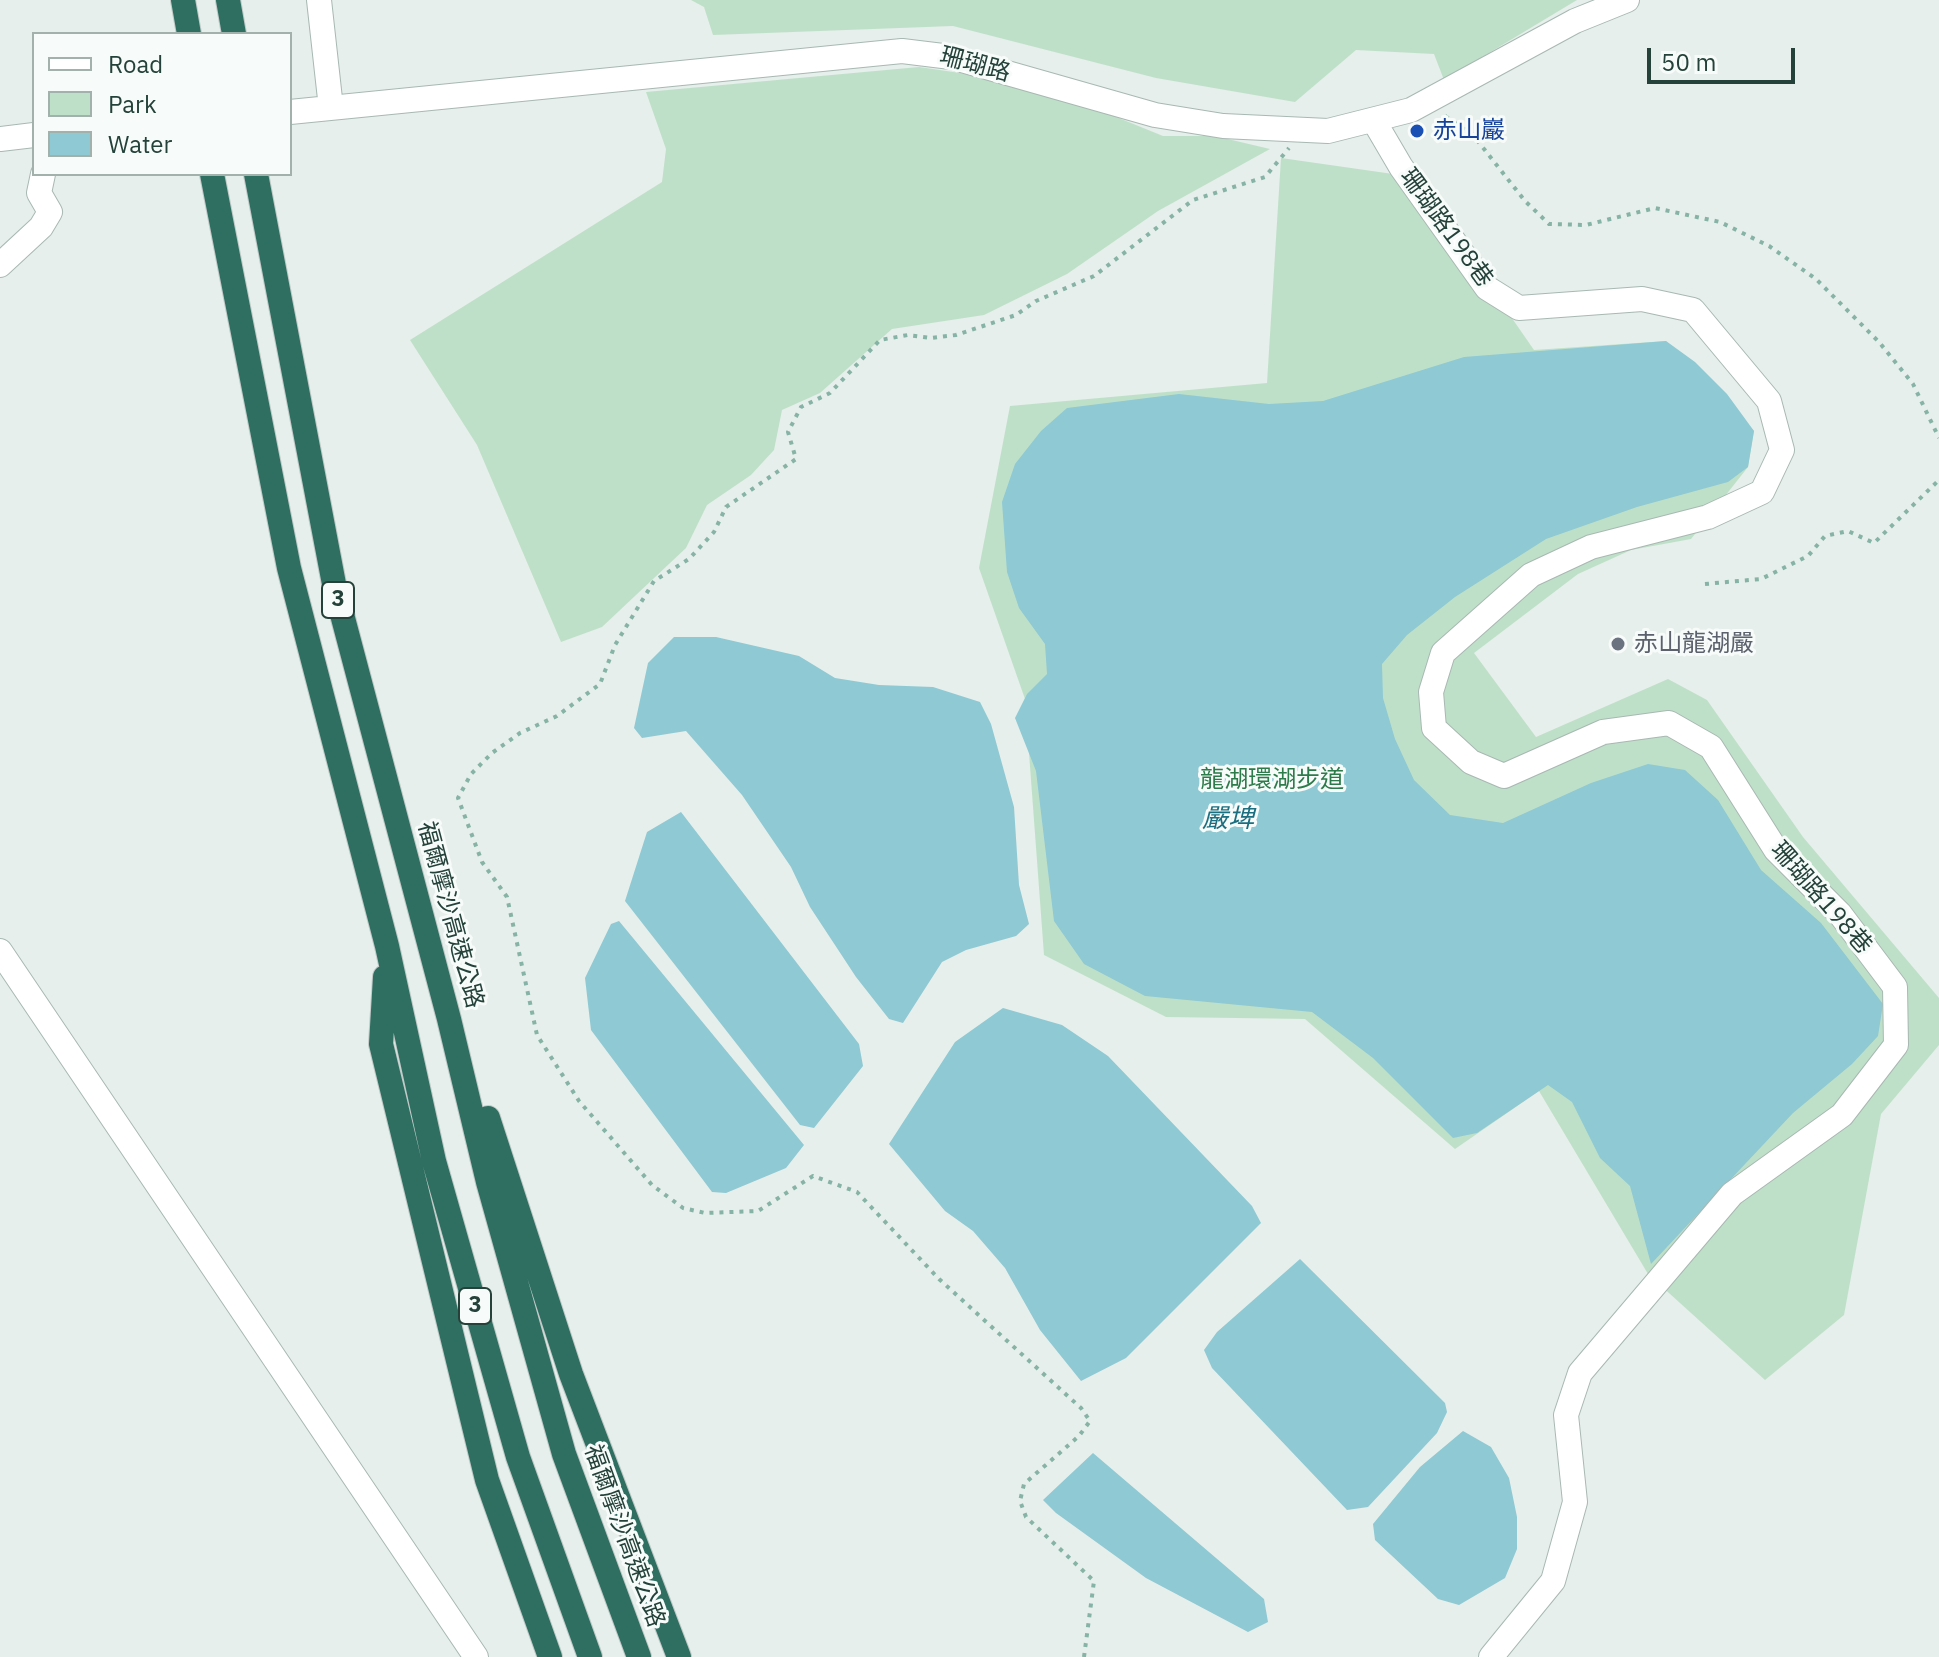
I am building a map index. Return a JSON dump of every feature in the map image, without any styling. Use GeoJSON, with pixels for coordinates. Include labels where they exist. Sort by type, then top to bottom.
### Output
{"type":"FeatureCollection","features":[{"type":"Feature","properties":{"kind":"highway"},"geometry":{"type":"LineString","coordinates":[[183,0],[189,32]]}},
{"type":"Feature","properties":{"kind":"highway"},"geometry":{"type":"LineString","coordinates":[[228,0],[234,32]]}},
{"type":"Feature","properties":{"kind":"highway","name":"3"},"geometry":{"type":"LineString","coordinates":[[212,176],[289,568],[387,946],[434,1161],[518,1457],[590,1657]]}},
{"type":"Feature","properties":{"kind":"highway","name":"福爾摩沙高速公路"},"geometry":{"type":"LineString","coordinates":[[256,176],[334,584],[449,1019],[488,1182],[564,1454],[639,1657]]}},
{"type":"Feature","properties":{"kind":"highway"},"geometry":{"type":"LineString","coordinates":[[387,946],[381,1044],[487,1480],[550,1657]]}},
{"type":"Feature","properties":{"kind":"highway"},"geometry":{"type":"LineString","coordinates":[[449,1019],[489,1121],[571,1374],[679,1657]]}},
{"type":"Feature","properties":{"kind":"street"},"geometry":{"type":"LineString","coordinates":[[319,0],[331,108]]}},
{"type":"Feature","properties":{"kind":"street","name":"珊瑚路"},"geometry":{"type":"LineString","coordinates":[[292,112],[902,51],[951,57],[1155,115],[1211,125],[1300,132],[1328,131],[1374,121],[1427,103],[1575,21],[1627,0]]}},
{"type":"Feature","properties":{"kind":"street","name":"珊瑚路198巷"},"geometry":{"type":"LineString","coordinates":[[1374,121],[1401,167],[1487,288],[1519,308],[1642,299],[1693,310],[1769,401],[1782,450],[1762,492],[1708,517],[1591,547],[1531,575],[1443,653],[1431,692],[1434,728],[1471,762],[1504,776],[1603,732],[1669,723],[1711,747],[1776,850],[1840,914],[1895,987],[1896,1045],[1842,1115],[1732,1194],[1580,1373],[1566,1415],[1575,1502],[1553,1581],[1491,1657]]}},
{"type":"Feature","properties":{"kind":"street"},"geometry":{"type":"LineString","coordinates":[[0,139],[32,135]]}},
{"type":"Feature","properties":{"kind":"street"},"geometry":{"type":"LineString","coordinates":[[0,265],[41,227],[50,212],[39,193],[43,176]]}},
{"type":"Feature","properties":{"kind":"street"},"geometry":{"type":"LineString","coordinates":[[0,951],[476,1657]]}},
{"type":"Feature","properties":{"kind":"path"},"geometry":{"type":"LineString","coordinates":[[1427,103],[1473,135],[1525,201],[1549,224],[1586,225],[1655,208],[1720,222],[1769,246],[1816,279],[1879,342],[1913,384],[1939,438]]}},
{"type":"Feature","properties":{"kind":"path"},"geometry":{"type":"LineString","coordinates":[[1084,1657],[1094,1581],[1026,1517],[1020,1501],[1024,1484],[1079,1436],[1090,1421],[1081,1408],[939,1279],[857,1192],[813,1176],[758,1211],[705,1213],[683,1208],[652,1185],[579,1101],[537,1035],[507,897],[482,862],[458,798],[471,774],[492,753],[520,733],[557,716],[600,684],[615,645],[654,581],[689,559],[714,532],[726,507],[796,459],[788,432],[801,407],[830,393],[880,340],[908,335],[931,338],[956,335],[1016,315],[1036,301],[1094,276],[1193,200],[1265,177],[1300,132]]}},
{"type":"Feature","properties":{"kind":"path"},"geometry":{"type":"LineString","coordinates":[[1705,584],[1761,579],[1808,556],[1825,536],[1848,531],[1874,543],[1939,480]]}},
{"type":"Feature","properties":{"kind":"green space"},"geometry":{"type":"Polygon","coordinates":[[[691,0],[1577,0],[1444,80],[1434,54],[1356,50],[1295,102],[1156,78],[953,26],[713,35],[704,7],[691,0]]]}},
{"type":"Feature","properties":{"kind":"green space"},"geometry":{"type":"Polygon","coordinates":[[[919,67],[988,77],[1099,110],[1163,136],[1215,136],[1270,149],[1158,211],[1067,274],[984,315],[892,329],[820,393],[782,410],[774,450],[751,475],[707,505],[686,548],[602,627],[561,642],[477,445],[410,340],[662,182],[666,149],[646,92],[919,67]]]}},
{"type":"Feature","properties":{"kind":"green space","name":"嚴埤"},"geometry":{"type":"Polygon","coordinates":[[[1281,158],[1414,177],[1534,350],[1666,341],[1754,431],[1748,467],[1691,539],[1631,550],[1578,574],[1474,653],[1536,737],[1668,679],[1707,700],[1803,837],[1939,998],[1939,1045],[1881,1114],[1844,1315],[1765,1380],[1648,1274],[1539,1091],[1455,1149],[1305,1019],[1166,1017],[1044,955],[1025,699],[979,568],[1010,406],[1267,383],[1281,158]]]}},
{"type":"Feature","properties":{"kind":"water","name":"嚴埤"},"geometry":{"type":"Polygon","coordinates":[[[1666,341],[1695,362],[1727,394],[1754,431],[1748,467],[1728,482],[1637,507],[1546,539],[1455,597],[1407,635],[1382,664],[1383,698],[1395,739],[1414,780],[1450,815],[1503,823],[1591,783],[1648,764],[1685,770],[1718,800],[1761,870],[1821,923],[1883,1004],[1878,1036],[1852,1064],[1793,1113],[1651,1264],[1630,1186],[1600,1158],[1572,1102],[1548,1085],[1477,1133],[1453,1138],[1373,1058],[1312,1012],[1145,996],[1084,964],[1054,921],[1036,771],[1015,718],[1027,694],[1047,674],[1045,644],[1019,608],[1007,572],[1002,502],[1015,464],[1041,431],[1067,408],[1179,394],[1269,404],[1323,401],[1464,357],[1666,341]]]}},
{"type":"Feature","properties":{"kind":"water"},"geometry":{"type":"Polygon","coordinates":[[[674,637],[716,637],[799,656],[835,678],[879,685],[933,687],[980,702],[991,724],[1014,807],[1019,885],[1029,924],[1016,936],[966,950],[942,962],[903,1023],[889,1019],[856,977],[810,907],[791,867],[742,795],[686,731],[642,738],[634,728],[648,663],[674,637]]]}},
{"type":"Feature","properties":{"kind":"water"},"geometry":{"type":"Polygon","coordinates":[[[681,812],[859,1044],[863,1066],[814,1128],[800,1125],[625,901],[647,832],[681,812]]]}},
{"type":"Feature","properties":{"kind":"water"},"geometry":{"type":"Polygon","coordinates":[[[619,921],[804,1145],[786,1168],[726,1193],[712,1192],[591,1030],[585,978],[611,924],[619,921]]]}},
{"type":"Feature","properties":{"kind":"water"},"geometry":{"type":"Polygon","coordinates":[[[1003,1008],[1062,1025],[1108,1056],[1252,1206],[1261,1223],[1126,1358],[1081,1381],[1040,1330],[1005,1268],[973,1231],[945,1211],[889,1144],[955,1042],[1003,1008]]]}},
{"type":"Feature","properties":{"kind":"water"},"geometry":{"type":"Polygon","coordinates":[[[1300,1259],[1445,1403],[1447,1412],[1437,1433],[1368,1507],[1347,1510],[1212,1368],[1204,1350],[1217,1332],[1300,1259]]]}},
{"type":"Feature","properties":{"kind":"water"},"geometry":{"type":"Polygon","coordinates":[[[1463,1431],[1491,1447],[1509,1478],[1517,1517],[1517,1549],[1505,1578],[1459,1605],[1438,1599],[1375,1540],[1373,1524],[1420,1467],[1463,1431]]]}},
{"type":"Feature","properties":{"kind":"water"},"geometry":{"type":"Polygon","coordinates":[[[1093,1453],[1264,1599],[1268,1622],[1248,1632],[1146,1578],[1056,1513],[1043,1500],[1093,1453]]]}},
{"type":"Feature","properties":{"kind":"place","name":"赤山巖"},"geometry":{"type":"Point","coordinates":[1417,131]}},
{"type":"Feature","properties":{"kind":"place","name":"赤山龍湖嚴"},"geometry":{"type":"Point","coordinates":[1618,644]}},
{"type":"Feature","properties":{"kind":"park label","name":"龍湖環湖步道"},"geometry":{"type":"Point","coordinates":[1272,780]}}]}
